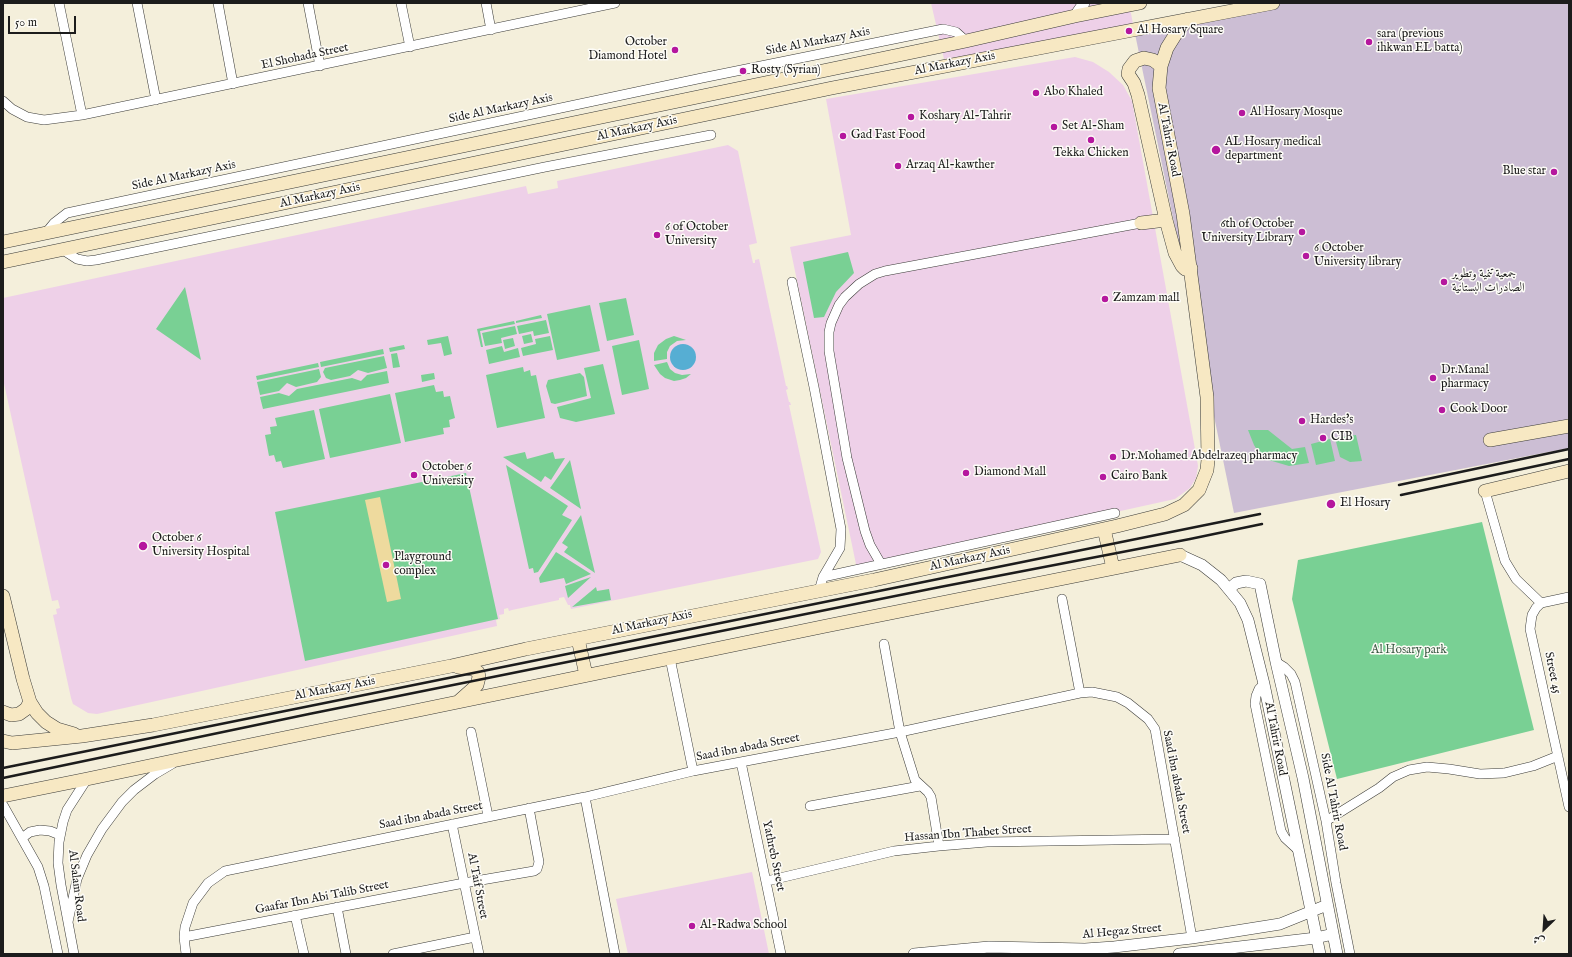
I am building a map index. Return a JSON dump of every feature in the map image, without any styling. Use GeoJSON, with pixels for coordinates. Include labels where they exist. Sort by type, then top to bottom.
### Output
{"type":"FeatureCollection","features":[{"type":"Feature","properties":{"kind":"main road","name":"Al Markazy Axis"},"geometry":{"type":"LineString","coordinates":[[3,242],[966,41],[1140,3]]}},
{"type":"Feature","properties":{"kind":"main road","name":"Al Markazy Axis"},"geometry":{"type":"LineString","coordinates":[[3,262],[832,88],[1273,3]]}},
{"type":"Feature","properties":{"kind":"main road","name":"Al Tahrir Road"},"geometry":{"type":"LineString","coordinates":[[1188,19],[1172,39],[1167,48],[1161,66],[1159,88],[1183,214],[1207,397]]}},
{"type":"Feature","properties":{"kind":"main road","name":"Al Tahrir Road"},"geometry":{"type":"LineString","coordinates":[[1161,66],[1154,60],[1144,58],[1135,61],[1129,69],[1128,74],[1134,83],[1138,95],[1166,220],[1177,259],[1184,267],[1188,269],[1191,268]]}},
{"type":"Feature","properties":{"kind":"main road"},"geometry":{"type":"LineString","coordinates":[[1141,222],[1166,220]]}},
{"type":"Feature","properties":{"kind":"main road","name":"Al Markazy Axis"},"geometry":{"type":"LineString","coordinates":[[3,741],[12,743],[82,736],[153,725],[451,666],[526,649],[733,607],[819,591],[1104,529],[1175,510],[1192,498],[1199,490],[1206,476],[1208,460],[1207,397]]}},
{"type":"Feature","properties":{"kind":"main road"},"geometry":{"type":"LineString","coordinates":[[1490,440],[1569,426]]}},
{"type":"Feature","properties":{"kind":"main road"},"geometry":{"type":"LineString","coordinates":[[1485,491],[1569,471]]}},
{"type":"Feature","properties":{"kind":"main road"},"geometry":{"type":"LineString","coordinates":[[1104,529],[1113,568]]}},
{"type":"Feature","properties":{"kind":"main road"},"geometry":{"type":"LineString","coordinates":[[3,796],[87,780],[459,701],[1180,555]]}},
{"type":"Feature","properties":{"kind":"main road"},"geometry":{"type":"LineString","coordinates":[[3,596],[30,702],[42,717],[57,729],[82,736]]}},
{"type":"Feature","properties":{"kind":"main road"},"geometry":{"type":"LineString","coordinates":[[578,639],[586,675]]}},
{"type":"Feature","properties":{"kind":"main road"},"geometry":{"type":"LineString","coordinates":[[451,666],[473,669],[479,675],[477,685],[459,701]]}},
{"type":"Feature","properties":{"kind":"main road"},"geometry":{"type":"LineString","coordinates":[[3,712],[11,715],[19,714],[26,709],[30,702]]}},
{"type":"Feature","properties":{"kind":"street"},"geometry":{"type":"LineString","coordinates":[[59,3],[82,115]]}},
{"type":"Feature","properties":{"kind":"street"},"geometry":{"type":"LineString","coordinates":[[137,3],[156,100]]}},
{"type":"Feature","properties":{"kind":"street"},"geometry":{"type":"LineString","coordinates":[[218,3],[234,84]]}},
{"type":"Feature","properties":{"kind":"street"},"geometry":{"type":"LineString","coordinates":[[308,3],[320,66]]}},
{"type":"Feature","properties":{"kind":"street"},"geometry":{"type":"LineString","coordinates":[[401,3],[410,47]]}},
{"type":"Feature","properties":{"kind":"street"},"geometry":{"type":"LineString","coordinates":[[486,3],[491,30]]}},
{"type":"Feature","properties":{"kind":"street"},"geometry":{"type":"LineString","coordinates":[[567,3],[569,13]]}},
{"type":"Feature","properties":{"kind":"street","name":"El Shohada Street"},"geometry":{"type":"LineString","coordinates":[[3,101],[12,110],[27,117],[44,120],[82,115],[615,3]]}},
{"type":"Feature","properties":{"kind":"street"},"geometry":{"type":"LineString","coordinates":[[1075,16],[1084,3]]}},
{"type":"Feature","properties":{"kind":"street","name":"Side Al Markazy Axis"},"geometry":{"type":"LineString","coordinates":[[45,234],[54,223],[68,213],[694,79],[943,29],[956,32],[966,41]]}},
{"type":"Feature","properties":{"kind":"street"},"geometry":{"type":"LineString","coordinates":[[63,250],[77,259],[87,261],[96,260],[711,135]]}},
{"type":"Feature","properties":{"kind":"street"},"geometry":{"type":"LineString","coordinates":[[881,564],[870,546],[864,531],[847,458],[829,351],[829,332],[831,323],[837,309],[845,297],[867,278],[885,271],[1141,222]]}},
{"type":"Feature","properties":{"kind":"street"},"geometry":{"type":"LineString","coordinates":[[792,282],[842,528],[840,548],[823,577],[819,591]]}},
{"type":"Feature","properties":{"kind":"street"},"geometry":{"type":"LineString","coordinates":[[1485,491],[1505,561],[1516,578],[1541,604],[1569,597]]}},
{"type":"Feature","properties":{"kind":"street"},"geometry":{"type":"LineString","coordinates":[[823,577],[1115,513]]}},
{"type":"Feature","properties":{"kind":"street","name":"Al Tahrir Road"},"geometry":{"type":"LineString","coordinates":[[1180,555],[1202,565],[1221,580],[1240,603],[1248,620],[1264,684],[1310,913],[1320,954]]}},
{"type":"Feature","properties":{"kind":"street","name":"Al Tahrir Road"},"geometry":{"type":"LineString","coordinates":[[1229,589],[1236,583],[1246,581],[1260,584],[1276,662],[1303,778],[1337,954]]}},
{"type":"Feature","properties":{"kind":"street"},"geometry":{"type":"LineString","coordinates":[[1062,599],[1080,693]]}},
{"type":"Feature","properties":{"kind":"street","name":"Street 45"},"geometry":{"type":"LineString","coordinates":[[1541,604],[1536,608],[1532,615],[1530,629],[1569,807]]}},
{"type":"Feature","properties":{"kind":"street"},"geometry":{"type":"LineString","coordinates":[[884,644],[900,732],[915,780],[928,792],[931,797],[939,846]]}},
{"type":"Feature","properties":{"kind":"street"},"geometry":{"type":"LineString","coordinates":[[670,658],[693,771]]}},
{"type":"Feature","properties":{"kind":"street","name":"Side Al Tahrir Road"},"geometry":{"type":"LineString","coordinates":[[1276,662],[1291,674],[1295,682],[1326,821],[1350,954]]}},
{"type":"Feature","properties":{"kind":"street","name":"Saad ibn abada Street"},"geometry":{"type":"LineString","coordinates":[[186,954],[184,936],[188,915],[193,903],[208,883],[225,871],[584,797],[693,771],[900,732],[1080,693],[1099,693],[1117,697],[1138,710],[1148,719],[1155,729],[1192,938]]}},
{"type":"Feature","properties":{"kind":"street"},"geometry":{"type":"LineString","coordinates":[[471,732],[488,816]]}},
{"type":"Feature","properties":{"kind":"street"},"geometry":{"type":"LineString","coordinates":[[1326,821],[1379,788],[1393,777],[1408,770],[1427,767],[1450,768],[1480,774],[1504,773],[1532,766],[1558,756]]}},
{"type":"Feature","properties":{"kind":"street"},"geometry":{"type":"LineString","coordinates":[[68,922],[82,867],[93,844],[108,820],[134,790],[155,774],[182,759]]}},
{"type":"Feature","properties":{"kind":"street","name":"Yathreb Street"},"geometry":{"type":"LineString","coordinates":[[741,762],[781,954]]}},
{"type":"Feature","properties":{"kind":"street","name":"Al Salam Road"},"geometry":{"type":"LineString","coordinates":[[74,954],[58,863],[60,835],[67,810],[87,780]]}},
{"type":"Feature","properties":{"kind":"street"},"geometry":{"type":"LineString","coordinates":[[810,806],[920,786]]}},
{"type":"Feature","properties":{"kind":"street"},"geometry":{"type":"LineString","coordinates":[[584,797],[615,954]]}},
{"type":"Feature","properties":{"kind":"street"},"geometry":{"type":"LineString","coordinates":[[3,805],[38,867],[58,954]]}},
{"type":"Feature","properties":{"kind":"street","name":"Gaafar Ibn Abi Talib Street"},"geometry":{"type":"LineString","coordinates":[[184,936],[464,882],[531,872],[537,869],[540,862],[529,808]]}},
{"type":"Feature","properties":{"kind":"street","name":"Al Taif Street"},"geometry":{"type":"LineString","coordinates":[[452,824],[479,954]]}},
{"type":"Feature","properties":{"kind":"street"},"geometry":{"type":"LineString","coordinates":[[22,838],[30,832],[40,830],[50,831],[60,835]]}},
{"type":"Feature","properties":{"kind":"street","name":"Hassan Ibn Thabet Street"},"geometry":{"type":"LineString","coordinates":[[767,881],[894,851],[939,846],[987,842],[1175,839]]}},
{"type":"Feature","properties":{"kind":"street","name":"Al Hegaz Street"},"geometry":{"type":"LineString","coordinates":[[914,954],[989,947],[1085,949],[1192,938],[1280,924],[1327,905]]}},
{"type":"Feature","properties":{"kind":"street"},"geometry":{"type":"LineString","coordinates":[[338,907],[346,954]]}},
{"type":"Feature","properties":{"kind":"street"},"geometry":{"type":"LineString","coordinates":[[295,915],[304,954]]}},
{"type":"Feature","properties":{"kind":"street"},"geometry":{"type":"LineString","coordinates":[[1179,954],[1316,938],[1332,934]]}},
{"type":"Feature","properties":{"kind":"street"},"geometry":{"type":"LineString","coordinates":[[393,954],[475,937]]}},
{"type":"Feature","properties":{"kind":"shaded area"},"geometry":{"type":"Polygon","coordinates":[[[931,3],[1129,3],[1134,29],[944,59],[931,3]]]}},
{"type":"Feature","properties":{"kind":"shaded area"},"geometry":{"type":"Polygon","coordinates":[[[1258,3],[1569,3],[1569,448],[1234,513],[1134,29],[1258,3]]]}},
{"type":"Feature","properties":{"kind":"shaded area"},"geometry":{"type":"Polygon","coordinates":[[[1075,57],[1093,62],[1109,72],[1123,85],[1132,101],[1197,460],[1198,466],[1196,478],[1190,488],[1175,499],[857,569],[790,247],[851,235],[826,99],[1075,57]]]}},
{"type":"Feature","properties":{"kind":"shaded area","name":"October 6 University"},"geometry":{"type":"Polygon","coordinates":[[[728,145],[738,151],[757,243],[749,245],[753,263],[755,263],[755,260],[759,259],[786,386],[788,389],[786,390],[791,405],[789,405],[821,552],[818,559],[571,609],[564,597],[559,598],[559,600],[509,611],[508,608],[504,609],[504,614],[499,615],[500,619],[496,620],[497,626],[97,714],[88,713],[73,704],[53,615],[57,614],[56,609],[60,608],[58,600],[52,601],[3,379],[3,298],[526,186],[528,194],[558,188],[557,181],[728,145]]]}},
{"type":"Feature","properties":{"kind":"shaded area","name":"Al-Radwa School"},"geometry":{"type":"Polygon","coordinates":[[[752,872],[769,954],[628,954],[616,899],[752,872]]]}},
{"type":"Feature","properties":{"kind":"green space"},"geometry":{"type":"Polygon","coordinates":[[[848,252],[854,273],[836,292],[824,317],[814,318],[803,262],[848,252]]]}},
{"type":"Feature","properties":{"kind":"green space"},"geometry":{"type":"Polygon","coordinates":[[[185,287],[201,360],[156,329],[185,287]]]}},
{"type":"Feature","properties":{"kind":"green space"},"geometry":{"type":"Polygon","coordinates":[[[626,298],[634,335],[607,341],[599,303],[626,298]]]}},
{"type":"Feature","properties":{"kind":"green space"},"geometry":{"type":"Polygon","coordinates":[[[590,305],[600,351],[557,360],[547,314],[590,305]]]}},
{"type":"Feature","properties":{"kind":"green space"},"geometry":{"type":"Polygon","coordinates":[[[541,315],[542,318],[516,323],[516,321],[541,315]]]}},
{"type":"Feature","properties":{"kind":"green space"},"geometry":{"type":"Polygon","coordinates":[[[546,320],[549,333],[534,336],[533,331],[519,334],[517,326],[546,320]]]}},
{"type":"Feature","properties":{"kind":"green space"},"geometry":{"type":"Polygon","coordinates":[[[514,321],[515,324],[480,331],[483,347],[481,347],[477,329],[514,321]]]}},
{"type":"Feature","properties":{"kind":"green space"},"geometry":{"type":"Polygon","coordinates":[[[515,326],[517,334],[501,338],[502,343],[485,346],[482,333],[515,326]]]}},
{"type":"Feature","properties":{"kind":"green space"},"geometry":{"type":"Polygon","coordinates":[[[531,334],[533,342],[524,344],[522,336],[531,334]]]}},
{"type":"Feature","properties":{"kind":"green space"},"geometry":{"type":"Polygon","coordinates":[[[448,336],[452,354],[444,356],[441,343],[428,345],[427,340],[448,336]]]}},
{"type":"Feature","properties":{"kind":"green space"},"geometry":{"type":"Polygon","coordinates":[[[550,336],[553,350],[523,356],[521,348],[536,344],[535,339],[550,336]]]}},
{"type":"Feature","properties":{"kind":"green space"},"geometry":{"type":"Polygon","coordinates":[[[674,336],[686,340],[677,341],[670,346],[667,352],[667,359],[654,361],[654,353],[658,345],[666,339],[674,336]]]}},
{"type":"Feature","properties":{"kind":"green space"},"geometry":{"type":"Polygon","coordinates":[[[513,338],[515,346],[505,349],[503,340],[513,338]]]}},
{"type":"Feature","properties":{"kind":"green space"},"geometry":{"type":"Polygon","coordinates":[[[639,340],[649,389],[622,395],[612,346],[639,340]]]}},
{"type":"Feature","properties":{"kind":"green space"},"geometry":{"type":"Polygon","coordinates":[[[404,345],[405,349],[390,352],[389,348],[404,345]]]}},
{"type":"Feature","properties":{"kind":"green space"},"geometry":{"type":"Polygon","coordinates":[[[502,346],[504,352],[518,348],[520,357],[489,364],[486,350],[502,346]]]}},
{"type":"Feature","properties":{"kind":"green space"},"geometry":{"type":"Polygon","coordinates":[[[383,349],[384,354],[321,367],[320,362],[383,349]]]}},
{"type":"Feature","properties":{"kind":"green space"},"geometry":{"type":"Polygon","coordinates":[[[397,353],[400,367],[393,368],[391,354],[397,353]]]}},
{"type":"Feature","properties":{"kind":"green space"},"geometry":{"type":"Polygon","coordinates":[[[384,356],[387,368],[368,373],[358,370],[350,376],[331,380],[326,378],[323,372],[325,368],[384,356]]]}},
{"type":"Feature","properties":{"kind":"green space"},"geometry":{"type":"Polygon","coordinates":[[[667,362],[670,369],[675,373],[682,375],[691,374],[686,378],[674,381],[665,378],[660,374],[654,365],[667,362]]]}},
{"type":"Feature","properties":{"kind":"green space"},"geometry":{"type":"Polygon","coordinates":[[[318,363],[319,367],[257,380],[256,376],[318,363]]]}},
{"type":"Feature","properties":{"kind":"green space"},"geometry":{"type":"Polygon","coordinates":[[[603,364],[615,414],[576,422],[560,418],[557,407],[591,398],[584,368],[603,364]]]}},
{"type":"Feature","properties":{"kind":"green space"},"geometry":{"type":"Polygon","coordinates":[[[523,367],[524,372],[530,370],[531,376],[536,375],[545,418],[497,428],[486,375],[523,367]]]}},
{"type":"Feature","properties":{"kind":"green space"},"geometry":{"type":"Polygon","coordinates":[[[319,369],[321,377],[317,382],[296,387],[287,383],[279,391],[260,395],[257,382],[319,369]]]}},
{"type":"Feature","properties":{"kind":"green space"},"geometry":{"type":"Polygon","coordinates":[[[387,371],[389,383],[263,409],[260,397],[279,393],[289,396],[297,389],[352,378],[361,381],[367,375],[387,371]]]}},
{"type":"Feature","properties":{"kind":"green space"},"geometry":{"type":"Polygon","coordinates":[[[434,373],[435,379],[422,382],[421,375],[434,373]]]}},
{"type":"Feature","properties":{"kind":"green space"},"geometry":{"type":"Polygon","coordinates":[[[580,373],[584,377],[587,396],[555,404],[551,403],[546,386],[548,380],[580,373]]]}},
{"type":"Feature","properties":{"kind":"green space"},"geometry":{"type":"Polygon","coordinates":[[[434,385],[436,392],[443,391],[444,397],[450,396],[455,418],[449,420],[450,427],[443,428],[444,434],[405,442],[395,393],[434,385]]]}},
{"type":"Feature","properties":{"kind":"green space"},"geometry":{"type":"Polygon","coordinates":[[[390,394],[401,443],[330,458],[319,409],[390,394]]]}},
{"type":"Feature","properties":{"kind":"green space"},"geometry":{"type":"Polygon","coordinates":[[[314,410],[325,459],[283,468],[281,461],[276,462],[274,455],[269,456],[265,435],[271,434],[270,427],[277,426],[275,418],[314,410]]]}},
{"type":"Feature","properties":{"kind":"green space"},"geometry":{"type":"Polygon","coordinates":[[[1248,430],[1268,430],[1292,449],[1305,447],[1309,463],[1289,466],[1262,458],[1254,445],[1248,430]]]}},
{"type":"Feature","properties":{"kind":"green space"},"geometry":{"type":"Polygon","coordinates":[[[1356,435],[1362,461],[1350,462],[1340,457],[1335,438],[1356,435]]]}},
{"type":"Feature","properties":{"kind":"green space"},"geometry":{"type":"Polygon","coordinates":[[[1330,439],[1335,461],[1316,465],[1311,444],[1330,439]]]}},
{"type":"Feature","properties":{"kind":"green space"},"geometry":{"type":"Polygon","coordinates":[[[525,452],[527,459],[553,452],[555,459],[565,458],[551,480],[545,476],[541,482],[503,457],[525,452]]]}},
{"type":"Feature","properties":{"kind":"green space"},"geometry":{"type":"Polygon","coordinates":[[[570,460],[581,509],[550,488],[570,460]]]}},
{"type":"Feature","properties":{"kind":"green space"},"geometry":{"type":"Polygon","coordinates":[[[506,465],[568,506],[562,515],[572,520],[538,572],[534,573],[533,568],[529,569],[506,465]]]}},
{"type":"Feature","properties":{"kind":"green space","name":"Playground complex"},"geometry":{"type":"Polygon","coordinates":[[[466,473],[498,619],[305,661],[275,512],[466,473]]]}},
{"type":"Feature","properties":{"kind":"green space"},"geometry":{"type":"Polygon","coordinates":[[[581,515],[595,573],[564,552],[568,547],[562,543],[581,515]]]}},
{"type":"Feature","properties":{"kind":"green space","name":"Al Hosary park"},"geometry":{"type":"Polygon","coordinates":[[[1482,522],[1534,730],[1337,779],[1292,599],[1298,560],[1482,522]]]}},
{"type":"Feature","properties":{"kind":"green space"},"geometry":{"type":"Polygon","coordinates":[[[556,552],[591,574],[566,584],[564,578],[540,583],[539,578],[556,552]]]}},
{"type":"Feature","properties":{"kind":"green space"},"geometry":{"type":"Polygon","coordinates":[[[591,577],[568,598],[565,586],[591,577]]]}},
{"type":"Feature","properties":{"kind":"green space"},"geometry":{"type":"Polygon","coordinates":[[[596,587],[597,591],[609,589],[611,600],[572,607],[596,587]]]}},
{"type":"Feature","properties":{"kind":"sand"},"geometry":{"type":"Polygon","coordinates":[[[380,497],[401,599],[387,602],[365,500],[380,497]]]}},
{"type":"Feature","properties":{"kind":"water"},"geometry":{"type":"Polygon","coordinates":[[[683,344],[693,347],[696,357],[693,367],[683,370],[673,367],[670,357],[673,347],[683,344]]]}},
{"type":"Feature","properties":{"kind":"railway"},"geometry":{"type":"LineString","coordinates":[[1399,485],[1569,449]]}},
{"type":"Feature","properties":{"kind":"railway"},"geometry":{"type":"LineString","coordinates":[[1401,495],[1569,459]]}},
{"type":"Feature","properties":{"kind":"railway"},"geometry":{"type":"LineString","coordinates":[[3,768],[1260,514]]}},
{"type":"Feature","properties":{"kind":"railway"},"geometry":{"type":"LineString","coordinates":[[3,778],[309,714],[1262,524]]}},
{"type":"Feature","properties":{"kind":"place","name":"Al Hosary Square"},"geometry":{"type":"Point","coordinates":[1129,31]}},
{"type":"Feature","properties":{"kind":"place","name":"sara (previous ihkwan EL batta)"},"geometry":{"type":"Point","coordinates":[1369,42]}},
{"type":"Feature","properties":{"kind":"place","name":"October Diamond Hotel"},"geometry":{"type":"Point","coordinates":[675,50]}},
{"type":"Feature","properties":{"kind":"place","name":"Rosty (Syrian)"},"geometry":{"type":"Point","coordinates":[743,71]}},
{"type":"Feature","properties":{"kind":"place","name":"Abo Khaled"},"geometry":{"type":"Point","coordinates":[1036,93]}},
{"type":"Feature","properties":{"kind":"place","name":"Al Hosary Mosque"},"geometry":{"type":"Point","coordinates":[1242,113]}},
{"type":"Feature","properties":{"kind":"place","name":"Koshary Al-Tahrir"},"geometry":{"type":"Point","coordinates":[911,117]}},
{"type":"Feature","properties":{"kind":"place","name":"Set Al-Sham"},"geometry":{"type":"Point","coordinates":[1054,127]}},
{"type":"Feature","properties":{"kind":"place","name":"Gad Fast Food"},"geometry":{"type":"Point","coordinates":[843,136]}},
{"type":"Feature","properties":{"kind":"place","name":"Tekka Chicken"},"geometry":{"type":"Point","coordinates":[1091,140]}},
{"type":"Feature","properties":{"kind":"place","name":"AL Hosary medical department"},"geometry":{"type":"Point","coordinates":[1216,150]}},
{"type":"Feature","properties":{"kind":"place","name":"Arzaq Al-kawther"},"geometry":{"type":"Point","coordinates":[898,166]}},
{"type":"Feature","properties":{"kind":"place","name":"Blue star"},"geometry":{"type":"Point","coordinates":[1554,172]}},
{"type":"Feature","properties":{"kind":"place","name":"6th of October University Library"},"geometry":{"type":"Point","coordinates":[1302,232]}},
{"type":"Feature","properties":{"kind":"place","name":"6 of October University"},"geometry":{"type":"Point","coordinates":[657,235]}},
{"type":"Feature","properties":{"kind":"place","name":"6 October University library"},"geometry":{"type":"Point","coordinates":[1306,256]}},
{"type":"Feature","properties":{"kind":"place","name":"جمعية تنمية وتطوير الصادرات البستانية"},"geometry":{"type":"Point","coordinates":[1444,282]}},
{"type":"Feature","properties":{"kind":"place","name":"Zamzam mall"},"geometry":{"type":"Point","coordinates":[1105,299]}},
{"type":"Feature","properties":{"kind":"place","name":"Dr.Manal pharmacy"},"geometry":{"type":"Point","coordinates":[1433,378]}},
{"type":"Feature","properties":{"kind":"place","name":"Cook Door"},"geometry":{"type":"Point","coordinates":[1442,410]}},
{"type":"Feature","properties":{"kind":"place","name":"Hardes's"},"geometry":{"type":"Point","coordinates":[1302,421]}},
{"type":"Feature","properties":{"kind":"place","name":"CIB"},"geometry":{"type":"Point","coordinates":[1323,438]}},
{"type":"Feature","properties":{"kind":"place","name":"Dr.Mohamed Abdelrazeq pharmacy"},"geometry":{"type":"Point","coordinates":[1113,457]}},
{"type":"Feature","properties":{"kind":"place","name":"Diamond Mall"},"geometry":{"type":"Point","coordinates":[966,473]}},
{"type":"Feature","properties":{"kind":"place","name":"October 6 University"},"geometry":{"type":"Point","coordinates":[414,475]}},
{"type":"Feature","properties":{"kind":"place","name":"Cairo Bank"},"geometry":{"type":"Point","coordinates":[1103,477]}},
{"type":"Feature","properties":{"kind":"place","name":"El Hosary"},"geometry":{"type":"Point","coordinates":[1331,504]}},
{"type":"Feature","properties":{"kind":"place","name":"October 6 University Hospital"},"geometry":{"type":"Point","coordinates":[143,546]}},
{"type":"Feature","properties":{"kind":"place","name":"Playground complex"},"geometry":{"type":"Point","coordinates":[386,565]}},
{"type":"Feature","properties":{"kind":"place","name":"Al-Radwa School"},"geometry":{"type":"Point","coordinates":[692,926]}}]}
